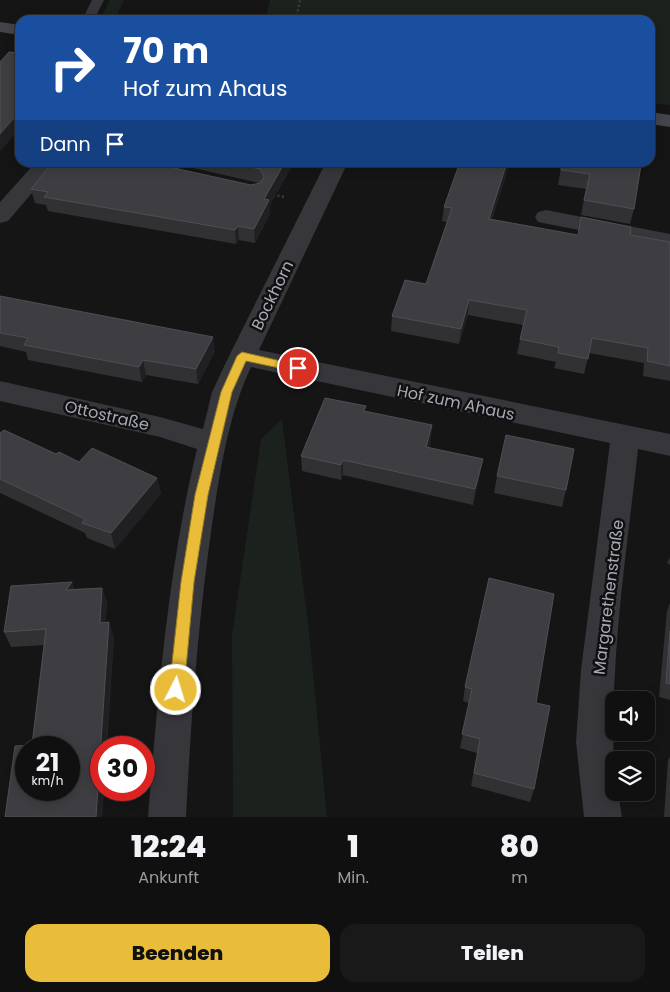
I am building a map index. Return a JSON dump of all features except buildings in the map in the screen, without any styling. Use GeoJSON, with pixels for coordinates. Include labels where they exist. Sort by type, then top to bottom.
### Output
{"type":"FeatureCollection","features":[{"type":"Feature","properties":{"kind":"main road"},"geometry":{"type":"LineString","coordinates":[[0,27],[15,29]]}},
{"type":"Feature","properties":{"kind":"main road"},"geometry":{"type":"LineString","coordinates":[[655,118],[670,120]]}},
{"type":"Feature","properties":{"kind":"street"},"geometry":{"type":"LineString","coordinates":[[0,216],[44,167]]}},
{"type":"Feature","properties":{"kind":"street","name":"Bockhorn"},"geometry":{"type":"LineString","coordinates":[[167,817],[172,739],[188,582],[205,477],[226,392],[335,167]]}},
{"type":"Feature","properties":{"kind":"street"},"geometry":{"type":"LineString","coordinates":[[546,216],[670,241]]}},
{"type":"Feature","properties":{"kind":"street","name":"Hof zum Ahaus"},"geometry":{"type":"LineString","coordinates":[[242,356],[670,445]]}},
{"type":"Feature","properties":{"kind":"street","name":"Ottostraße"},"geometry":{"type":"LineString","coordinates":[[0,391],[160,428],[213,443]]}},
{"type":"Feature","properties":{"kind":"street","name":"Margarethenstraße"},"geometry":{"type":"LineString","coordinates":[[603,817],[594,742],[598,670],[625,437]]}},
{"type":"Feature","properties":{"kind":"lane"},"geometry":{"type":"LineString","coordinates":[[90,15],[98,0]]}},
{"type":"Feature","properties":{"kind":"path"},"geometry":{"type":"LineString","coordinates":[[297,15],[300,0]]}},
{"type":"Feature","properties":{"kind":"shaded area"},"geometry":{"type":"Polygon","coordinates":[[[110,0],[124,0],[118,15],[102,15],[110,0]]]}},
{"type":"Feature","properties":{"kind":"shaded area"},"geometry":{"type":"Polygon","coordinates":[[[270,0],[670,0],[670,105],[655,104],[655,15],[266,15],[270,0]]]}},
{"type":"Feature","properties":{"kind":"shaded area"},"geometry":{"type":"Polygon","coordinates":[[[282,419],[309,632],[327,817],[233,817],[232,635],[261,439],[282,419]]]}},
{"type":"Feature","properties":{"kind":"route"},"geometry":{"type":"LineString","coordinates":[[176,690],[188,582],[205,477],[226,392],[242,356],[298,368]]}}]}
